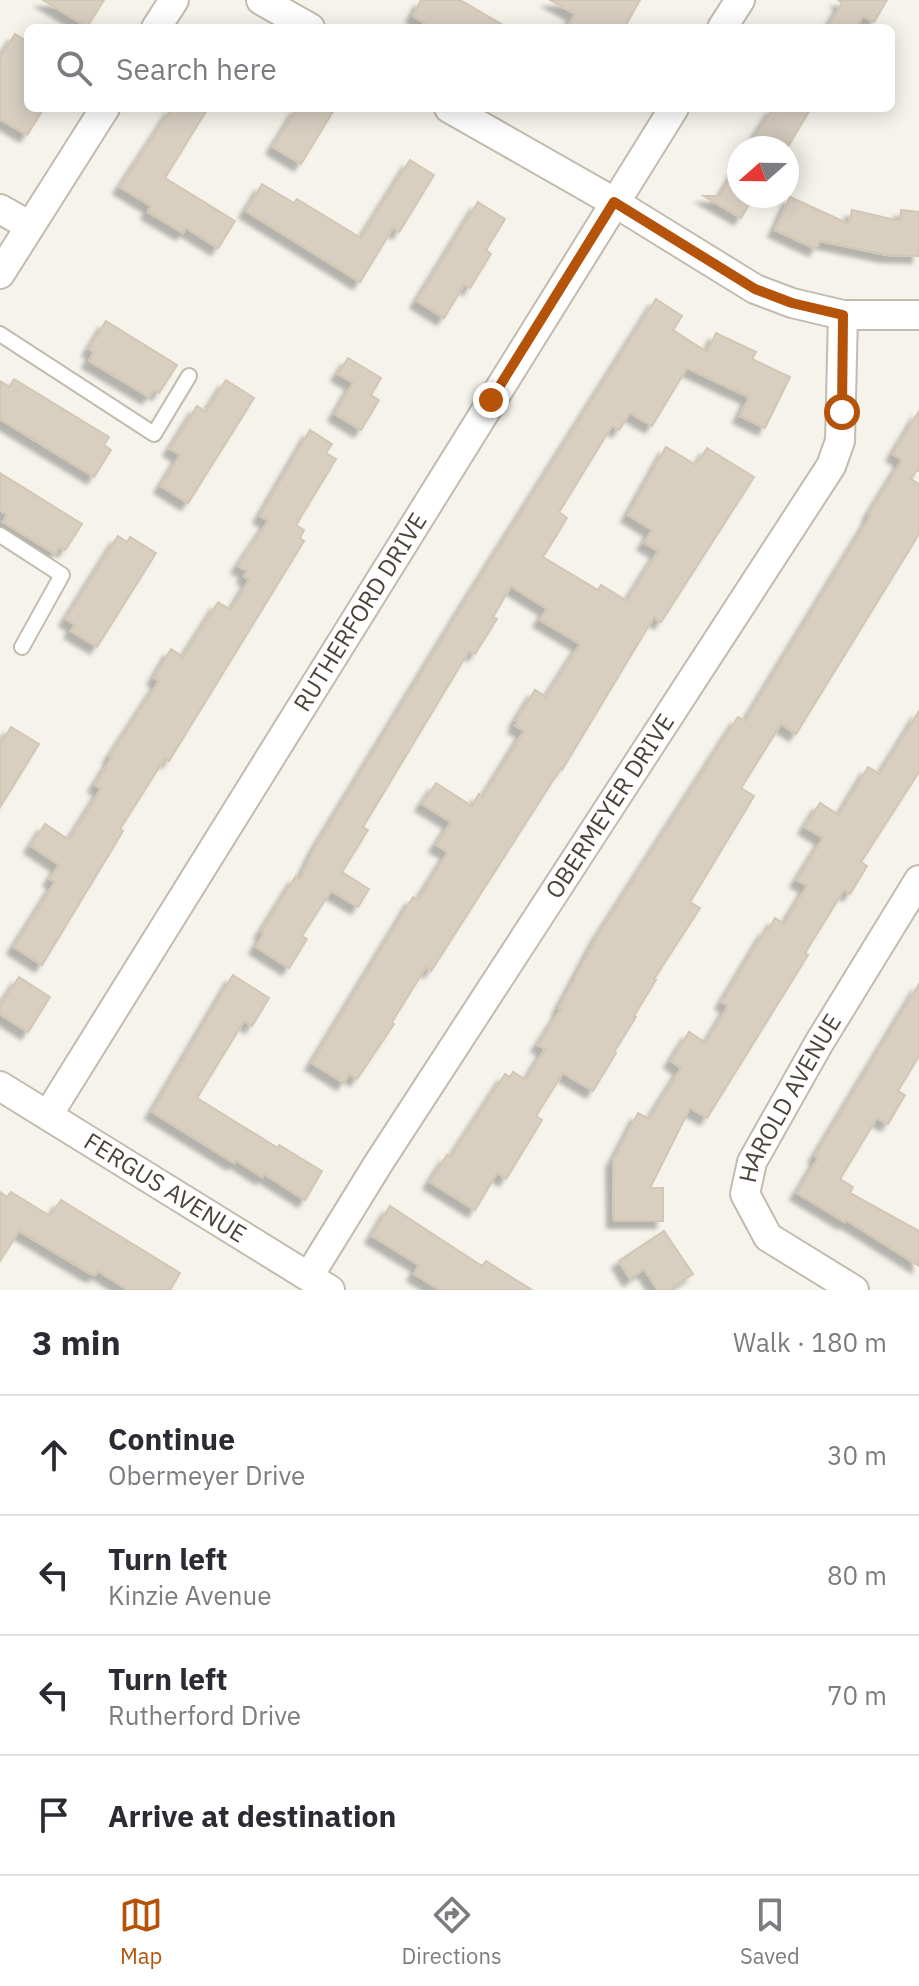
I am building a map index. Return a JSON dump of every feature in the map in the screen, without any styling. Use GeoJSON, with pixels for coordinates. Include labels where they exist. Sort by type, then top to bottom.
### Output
{"type":"FeatureCollection","features":[{"type":"Feature","properties":{"kind":"street"},"geometry":{"type":"LineString","coordinates":[[159,24],[174,0]]}},
{"type":"Feature","properties":{"kind":"street"},"geometry":{"type":"LineString","coordinates":[[261,0],[303,24]]}},
{"type":"Feature","properties":{"kind":"street"},"geometry":{"type":"LineString","coordinates":[[725,24],[740,0]]}},
{"type":"Feature","properties":{"kind":"street"},"geometry":{"type":"LineString","coordinates":[[0,274],[102,112]]}},
{"type":"Feature","properties":{"kind":"street"},"geometry":{"type":"LineString","coordinates":[[456,112],[614,202],[755,289],[792,303],[843,315],[919,315]]}},
{"type":"Feature","properties":{"kind":"street","name":"RUTHERFORD DRIVE"},"geometry":{"type":"LineString","coordinates":[[48,1115],[671,112]]}},
{"type":"Feature","properties":{"kind":"street"},"geometry":{"type":"LineString","coordinates":[[0,209],[30,226]]}},
{"type":"Feature","properties":{"kind":"street","name":"OBERMEYER DRIVE"},"geometry":{"type":"LineString","coordinates":[[320,1283],[387,1151],[831,466],[840,441],[843,315]]}},
{"type":"Feature","properties":{"kind":"street","name":"HAROLD AVENUE"},"geometry":{"type":"LineString","coordinates":[[854,1290],[768,1237],[745,1194],[752,1162],[819,1043],[919,880]]}},
{"type":"Feature","properties":{"kind":"street","name":"FERGUS AVENUE"},"geometry":{"type":"LineString","coordinates":[[0,1086],[320,1283]]}},
{"type":"Feature","properties":{"kind":"lane"},"geometry":{"type":"LineString","coordinates":[[0,334],[154,434],[189,376]]}},
{"type":"Feature","properties":{"kind":"lane"},"geometry":{"type":"LineString","coordinates":[[0,535],[62,575],[22,647]]}},
{"type":"Feature","properties":{"kind":"building"},"geometry":{"type":"Polygon","coordinates":[[[43,0],[104,0],[89,24],[82,24],[43,0]]]}},
{"type":"Feature","properties":{"kind":"building"},"geometry":{"type":"Polygon","coordinates":[[[421,0],[460,0],[501,24],[426,24],[413,16],[421,0]]]}},
{"type":"Feature","properties":{"kind":"building"},"geometry":{"type":"Polygon","coordinates":[[[550,0],[640,0],[626,24],[569,24],[575,14],[550,0]]]}},
{"type":"Feature","properties":{"kind":"building"},"geometry":{"type":"Polygon","coordinates":[[[838,0],[887,0],[874,22],[863,16],[858,24],[830,24],[842,3],[838,0]]]}},
{"type":"Feature","properties":{"kind":"building"},"geometry":{"type":"Polygon","coordinates":[[[15,34],[24,40],[24,112],[41,112],[27,135],[0,119],[0,58],[15,34]]]}},
{"type":"Feature","properties":{"kind":"building"},"geometry":{"type":"Polygon","coordinates":[[[169,112],[206,112],[165,178],[235,221],[218,248],[186,228],[183,233],[148,212],[151,206],[120,187],[169,112]]]}},
{"type":"Feature","properties":{"kind":"building"},"geometry":{"type":"Polygon","coordinates":[[[295,112],[333,112],[301,164],[273,147],[295,112]]]}},
{"type":"Feature","properties":{"kind":"building"},"geometry":{"type":"Polygon","coordinates":[[[770,112],[809,112],[794,136],[756,136],[770,112]]]}},
{"type":"Feature","properties":{"kind":"building"},"geometry":{"type":"Polygon","coordinates":[[[410,160],[434,175],[399,232],[393,228],[360,282],[246,211],[262,184],[294,203],[297,199],[361,238],[410,160]]]}},
{"type":"Feature","properties":{"kind":"building"},"geometry":{"type":"Polygon","coordinates":[[[727,185],[727,208],[747,208],[741,218],[704,196],[720,196],[727,185]]]}},
{"type":"Feature","properties":{"kind":"building"},"geometry":{"type":"Polygon","coordinates":[[[799,201],[849,224],[852,210],[900,221],[901,210],[919,212],[919,256],[887,255],[820,241],[816,249],[775,230],[785,208],[799,208],[799,201]]]}},
{"type":"Feature","properties":{"kind":"building"},"geometry":{"type":"Polygon","coordinates":[[[478,202],[505,219],[486,250],[491,254],[470,288],[464,285],[444,318],[417,301],[478,202]]]}},
{"type":"Feature","properties":{"kind":"building"},"geometry":{"type":"Polygon","coordinates":[[[656,299],[682,316],[673,330],[707,352],[716,333],[756,352],[752,359],[790,377],[765,428],[740,416],[749,397],[687,368],[652,426],[630,413],[619,430],[612,426],[559,512],[567,518],[543,557],[598,590],[601,585],[627,601],[658,551],[644,543],[652,530],[628,515],[666,447],[696,465],[707,448],[754,477],[661,622],[654,617],[562,770],[431,971],[426,967],[392,1022],[394,1024],[357,1079],[349,1074],[344,1083],[312,1063],[413,897],[418,900],[448,852],[436,845],[451,822],[422,804],[436,783],[472,806],[479,794],[483,797],[524,731],[515,726],[516,720],[535,690],[546,697],[580,644],[540,620],[547,609],[511,586],[493,617],[497,619],[475,654],[469,651],[363,827],[368,830],[342,872],[369,889],[358,907],[331,891],[302,936],[307,939],[289,968],[256,947],[264,933],[261,932],[296,876],[300,879],[316,846],[466,600],[656,299]]]}},
{"type":"Feature","properties":{"kind":"building"},"geometry":{"type":"Polygon","coordinates":[[[106,321],[177,365],[159,393],[154,390],[149,397],[89,361],[94,352],[89,349],[106,321]]]}},
{"type":"Feature","properties":{"kind":"building"},"geometry":{"type":"Polygon","coordinates":[[[348,358],[381,378],[371,395],[379,400],[361,430],[335,414],[353,383],[338,374],[348,358]]]}},
{"type":"Feature","properties":{"kind":"building"},"geometry":{"type":"Polygon","coordinates":[[[14,379],[109,437],[104,445],[111,450],[94,477],[0,419],[0,381],[9,387],[14,379]]]}},
{"type":"Feature","properties":{"kind":"building"},"geometry":{"type":"Polygon","coordinates":[[[226,380],[254,398],[188,503],[161,486],[180,455],[170,449],[197,406],[206,412],[226,380]]]}},
{"type":"Feature","properties":{"kind":"building"},"geometry":{"type":"Polygon","coordinates":[[[919,411],[919,471],[911,479],[919,484],[919,534],[796,734],[781,724],[741,788],[754,796],[690,902],[700,908],[654,979],[593,1091],[563,1073],[536,1116],[542,1120],[506,1179],[497,1173],[475,1210],[430,1182],[447,1155],[451,1157],[505,1074],[510,1077],[513,1072],[526,1080],[545,1049],[538,1045],[561,1009],[598,935],[738,717],[745,721],[902,460],[893,454],[919,411]]]}},
{"type":"Feature","properties":{"kind":"building"},"geometry":{"type":"Polygon","coordinates":[[[310,430],[332,444],[326,453],[336,459],[296,525],[304,530],[300,538],[304,541],[169,761],[165,758],[120,829],[123,831],[42,965],[14,947],[55,882],[50,879],[59,865],[31,846],[45,824],[69,840],[101,789],[95,785],[110,756],[159,681],[154,678],[171,649],[183,657],[218,602],[231,610],[249,580],[244,576],[247,571],[238,566],[268,521],[260,516],[310,430]]]}},
{"type":"Feature","properties":{"kind":"building"},"geometry":{"type":"Polygon","coordinates":[[[0,473],[82,524],[65,550],[59,547],[55,554],[3,522],[7,515],[0,510],[0,473]]]}},
{"type":"Feature","properties":{"kind":"building"},"geometry":{"type":"Polygon","coordinates":[[[118,536],[127,542],[130,537],[156,553],[97,647],[71,631],[75,625],[66,619],[118,536]]]}},
{"type":"Feature","properties":{"kind":"building"},"geometry":{"type":"Polygon","coordinates":[[[919,711],[919,772],[861,862],[867,866],[850,894],[844,890],[805,953],[808,955],[707,1118],[690,1108],[650,1188],[663,1188],[663,1221],[614,1221],[613,1161],[638,1113],[649,1119],[681,1068],[671,1061],[689,1032],[706,1043],[728,1006],[722,1002],[766,929],[775,918],[784,924],[807,886],[797,880],[823,838],[805,827],[820,803],[839,815],[868,767],[880,774],[919,711]]]}},
{"type":"Feature","properties":{"kind":"building"},"geometry":{"type":"Polygon","coordinates":[[[11,727],[39,744],[0,807],[0,745],[11,727]]]}},
{"type":"Feature","properties":{"kind":"building"},"geometry":{"type":"Polygon","coordinates":[[[233,975],[269,998],[252,1026],[244,1021],[197,1098],[322,1171],[305,1200],[264,1174],[262,1177],[236,1160],[234,1163],[152,1112],[233,975]]]}},
{"type":"Feature","properties":{"kind":"building"},"geometry":{"type":"Polygon","coordinates":[[[19,977],[50,997],[28,1032],[0,1014],[0,1006],[19,977]]]}},
{"type":"Feature","properties":{"kind":"building"},"geometry":{"type":"Polygon","coordinates":[[[919,984],[919,1056],[898,1091],[905,1095],[888,1124],[877,1118],[840,1179],[853,1187],[850,1193],[919,1231],[919,1266],[797,1193],[818,1158],[815,1156],[919,984]]]}},
{"type":"Feature","properties":{"kind":"building"},"geometry":{"type":"Polygon","coordinates":[[[0,1192],[7,1197],[11,1192],[50,1216],[61,1200],[180,1273],[170,1290],[128,1290],[98,1271],[95,1275],[89,1273],[19,1231],[0,1261],[0,1192]]]}},
{"type":"Feature","properties":{"kind":"building"},"geometry":{"type":"Polygon","coordinates":[[[390,1206],[482,1266],[486,1261],[532,1290],[440,1290],[414,1274],[419,1265],[372,1236],[390,1206]]]}},
{"type":"Feature","properties":{"kind":"building"},"geometry":{"type":"Polygon","coordinates":[[[664,1231],[693,1274],[669,1290],[658,1290],[644,1269],[630,1279],[619,1261],[664,1231]]]}},
{"type":"Feature","properties":{"kind":"route"},"geometry":{"type":"LineString","coordinates":[[491,400],[614,202],[755,289],[792,303],[843,315],[842,412]]}}]}
